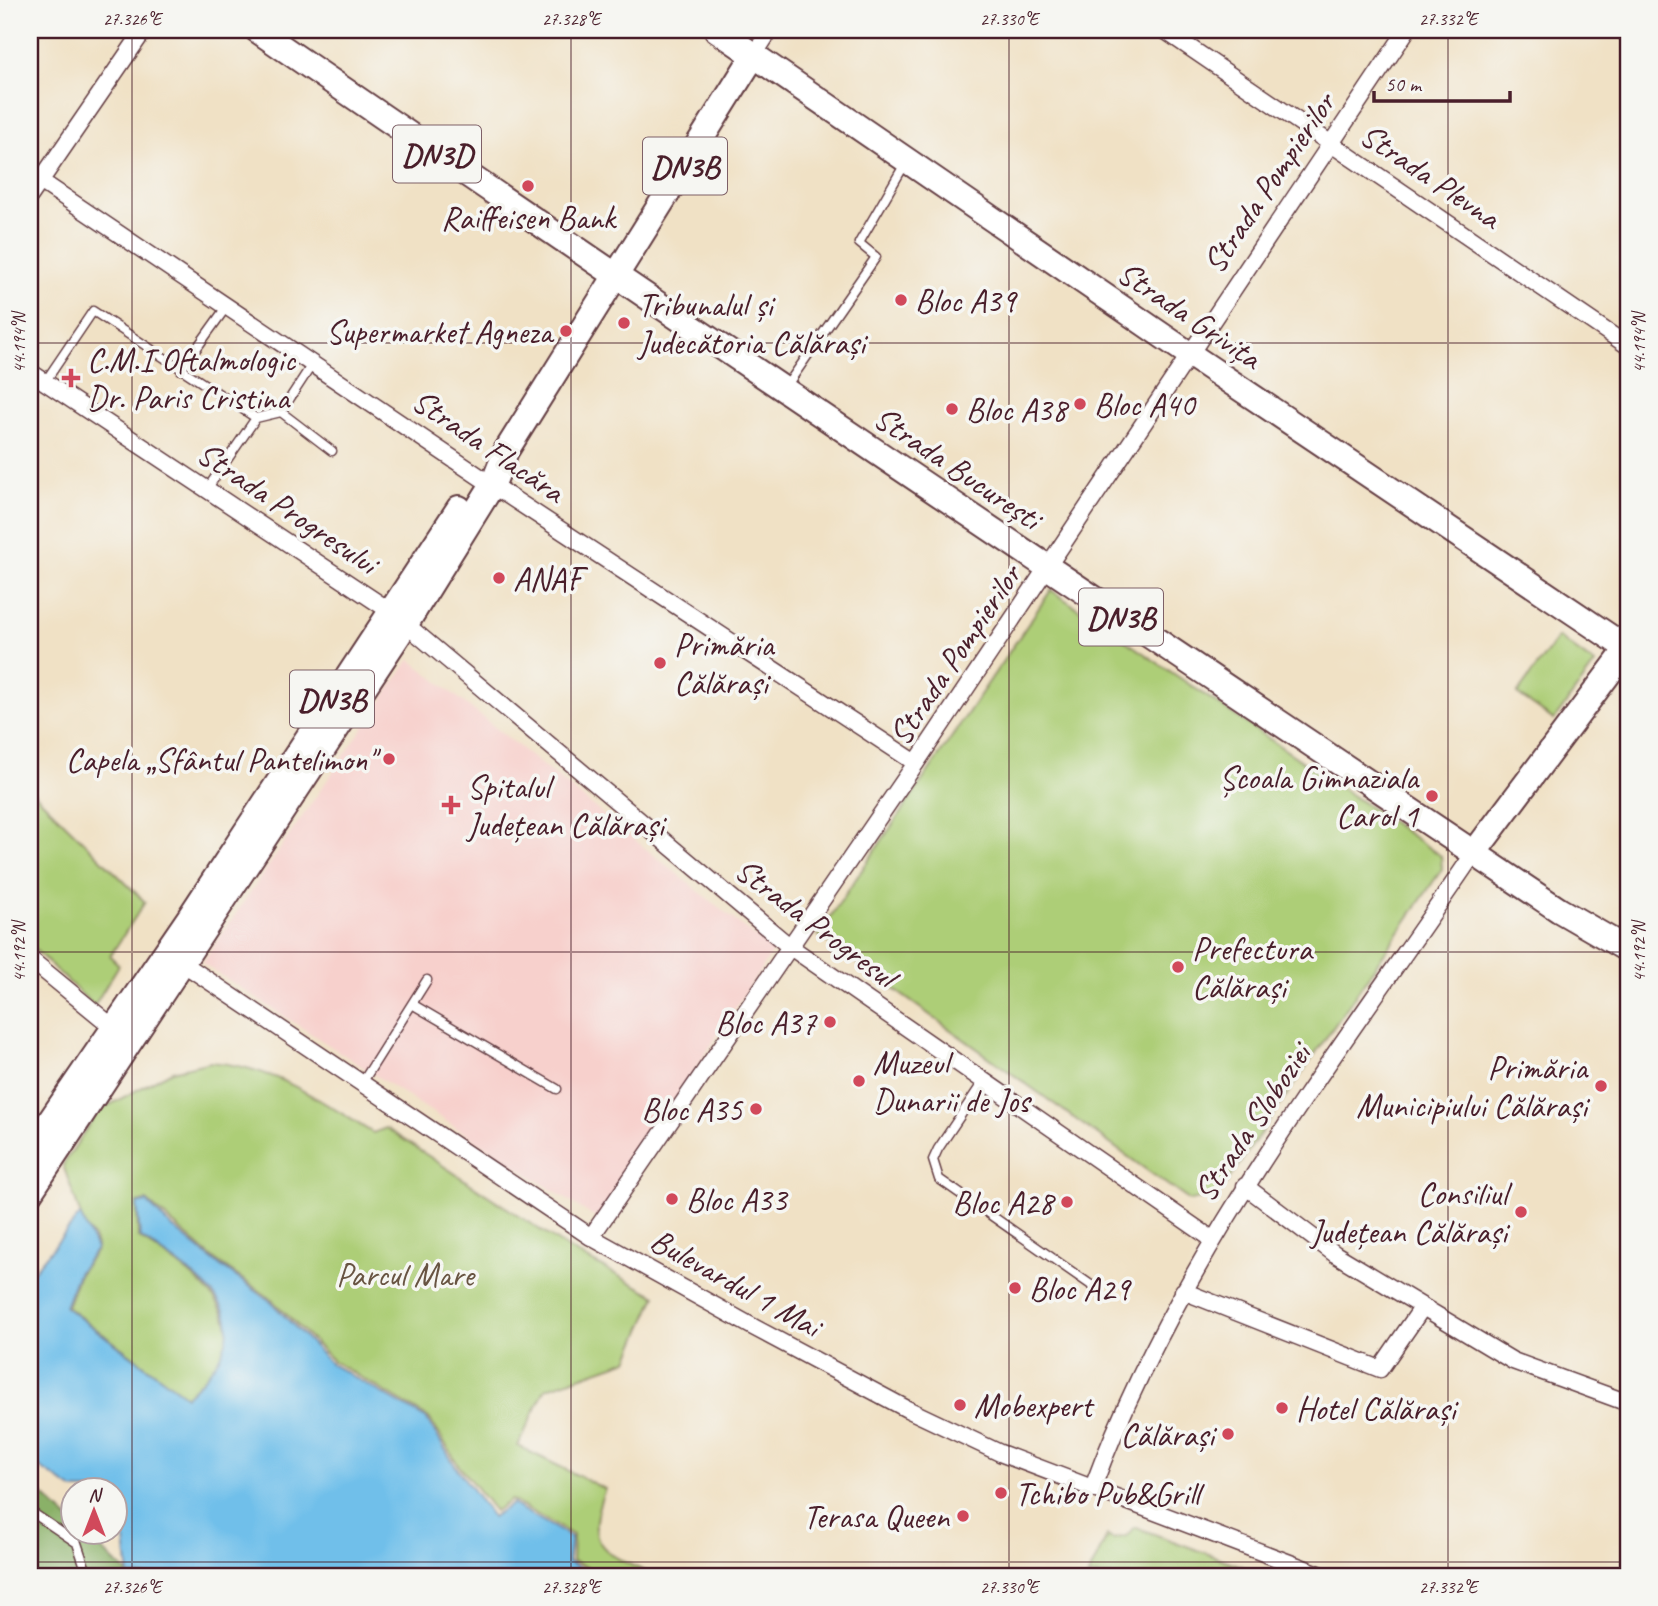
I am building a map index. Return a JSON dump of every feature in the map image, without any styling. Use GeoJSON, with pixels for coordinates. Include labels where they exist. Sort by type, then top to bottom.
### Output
{"type":"FeatureCollection","features":[{"type":"Feature","properties":{"kind":"main road","name":"Strada București"},"geometry":{"type":"LineString","coordinates":[[257,30],[616,278],[1048,568],[1559,910],[1628,950]]}},
{"type":"Feature","properties":{"kind":"main road","name":"Strada Grivița"},"geometry":{"type":"LineString","coordinates":[[718,30],[1189,354],[1628,648]]}},
{"type":"Feature","properties":{"kind":"main road","name":"DN3B"},"geometry":{"type":"LineString","coordinates":[[30,1150],[121,1035],[174,958],[506,451],[754,55]]}},
{"type":"Feature","properties":{"kind":"main road","name":"Strada Sloboziei"},"geometry":{"type":"LineString","coordinates":[[1474,853],[1628,648]]}},
{"type":"Feature","properties":{"kind":"main road","name":"DN3B"},"geometry":{"type":"LineString","coordinates":[[30,1194],[121,1035]]}},
{"type":"Feature","properties":{"kind":"street"},"geometry":{"type":"LineString","coordinates":[[30,196],[35,178],[144,30]]}},
{"type":"Feature","properties":{"kind":"street"},"geometry":{"type":"LineString","coordinates":[[754,55],[770,30]]}},
{"type":"Feature","properties":{"kind":"street","name":"Strada Plevna"},"geometry":{"type":"LineString","coordinates":[[1164,30],[1628,346]]}},
{"type":"Feature","properties":{"kind":"street","name":"Strada Pompierilor"},"geometry":{"type":"LineString","coordinates":[[591,1237],[1048,568],[1407,30]]}},
{"type":"Feature","properties":{"kind":"street"},"geometry":{"type":"LineString","coordinates":[[1622,30],[1628,34]]}},
{"type":"Feature","properties":{"kind":"street","name":"Strada Flacăra"},"geometry":{"type":"LineString","coordinates":[[35,178],[486,481],[916,763]]}},
{"type":"Feature","properties":{"kind":"street","name":"Strada Progresului"},"geometry":{"type":"LineString","coordinates":[[30,372],[398,617]]}},
{"type":"Feature","properties":{"kind":"street","name":"Strada Progresul"},"geometry":{"type":"LineString","coordinates":[[398,617],[789,946],[1212,1239]]}},
{"type":"Feature","properties":{"kind":"street","name":"Strada Sloboziei"},"geometry":{"type":"LineString","coordinates":[[1093,1487],[1115,1425],[1182,1291],[1212,1239],[1245,1186],[1474,853]]}},
{"type":"Feature","properties":{"kind":"street","name":"Bulevardul 1 Mai"},"geometry":{"type":"LineString","coordinates":[[174,958],[591,1237],[907,1409],[1000,1453],[1324,1576]]}},
{"type":"Feature","properties":{"kind":"street"},"geometry":{"type":"LineString","coordinates":[[30,959],[121,1035]]}},
{"type":"Feature","properties":{"kind":"street"},"geometry":{"type":"LineString","coordinates":[[1245,1186],[1335,1254],[1513,1362],[1628,1403]]}},
{"type":"Feature","properties":{"kind":"street"},"geometry":{"type":"LineString","coordinates":[[1182,1291],[1380,1369],[1422,1308]]}},
{"type":"Feature","properties":{"kind":"lane"},"geometry":{"type":"LineString","coordinates":[[783,390],[876,257],[859,243],[908,160]]}},
{"type":"Feature","properties":{"kind":"lane"},"geometry":{"type":"LineString","coordinates":[[181,370],[228,306]]}},
{"type":"Feature","properties":{"kind":"lane"},"geometry":{"type":"LineString","coordinates":[[45,382],[93,311],[256,418]]}},
{"type":"Feature","properties":{"kind":"lane"},"geometry":{"type":"LineString","coordinates":[[207,489],[256,418],[281,412],[313,363]]}},
{"type":"Feature","properties":{"kind":"lane"},"geometry":{"type":"LineString","coordinates":[[281,412],[332,451]]}},
{"type":"Feature","properties":{"kind":"lane"},"geometry":{"type":"LineString","coordinates":[[362,1083],[427,980]]}},
{"type":"Feature","properties":{"kind":"lane"},"geometry":{"type":"LineString","coordinates":[[412,1004],[557,1089]]}},
{"type":"Feature","properties":{"kind":"lane"},"geometry":{"type":"LineString","coordinates":[[983,1082],[938,1149],[933,1160],[934,1169],[948,1187],[1091,1285]]}},
{"type":"Feature","properties":{"kind":"lane"},"geometry":{"type":"LineString","coordinates":[[30,1511],[77,1543],[88,1576]]}},
{"type":"Feature","properties":{"kind":"shaded area","name":"Spitalul Județean Călărași"},"geometry":{"type":"Polygon","coordinates":[[[410,659],[773,951],[597,1219],[202,963],[410,659]]]}},
{"type":"Feature","properties":{"kind":"green space"},"geometry":{"type":"Polygon","coordinates":[[[1051,590],[1441,856],[1442,869],[1218,1195],[1190,1201],[818,935],[1051,590]]]}},
{"type":"Feature","properties":{"kind":"green space"},"geometry":{"type":"Polygon","coordinates":[[[1558,637],[1595,664],[1554,720],[1517,694],[1558,637]]]}},
{"type":"Feature","properties":{"kind":"green space"},"geometry":{"type":"Polygon","coordinates":[[[30,789],[145,902],[110,956],[119,965],[94,1006],[30,945],[30,789]]]}},
{"type":"Feature","properties":{"kind":"green space","name":"Parcul Mare"},"geometry":{"type":"Polygon","coordinates":[[[210,1062],[255,1070],[276,1078],[373,1133],[386,1128],[572,1251],[656,1296],[628,1360],[545,1389],[518,1446],[605,1489],[598,1509],[597,1537],[611,1554],[655,1576],[606,1576],[572,1561],[573,1535],[511,1500],[495,1511],[459,1466],[429,1418],[333,1361],[270,1298],[216,1261],[147,1201],[137,1203],[138,1237],[181,1267],[210,1293],[227,1323],[226,1347],[217,1363],[186,1396],[67,1307],[79,1274],[97,1249],[93,1237],[85,1227],[63,1165],[98,1111],[172,1071],[210,1062]]]}},
{"type":"Feature","properties":{"kind":"green space"},"geometry":{"type":"Polygon","coordinates":[[[30,1483],[60,1511],[60,1546],[98,1546],[131,1576],[30,1576],[30,1483]]]}},
{"type":"Feature","properties":{"kind":"green space"},"geometry":{"type":"Polygon","coordinates":[[[1135,1527],[1268,1576],[1088,1576],[1107,1536],[1113,1539],[1127,1536],[1135,1527]]]}},
{"type":"Feature","properties":{"kind":"water"},"geometry":{"type":"Polygon","coordinates":[[[147,1202],[165,1221],[215,1262],[269,1300],[331,1364],[427,1419],[454,1464],[492,1517],[512,1504],[571,1537],[568,1562],[596,1576],[129,1576],[126,1546],[130,1546],[130,1476],[60,1476],[60,1481],[30,1461],[30,1275],[80,1215],[96,1249],[78,1273],[65,1307],[186,1396],[212,1369],[225,1345],[228,1324],[222,1306],[208,1288],[140,1237],[137,1204],[147,1202]]]}},
{"type":"Feature","properties":{"kind":"place","name":"Raiffeisen Bank"},"geometry":{"type":"Point","coordinates":[528,186]}},
{"type":"Feature","properties":{"kind":"place","name":"Bloc A39"},"geometry":{"type":"Point","coordinates":[901,300]}},
{"type":"Feature","properties":{"kind":"place","name":"Tribunalul și Judecătoria Călărași"},"geometry":{"type":"Point","coordinates":[624,323]}},
{"type":"Feature","properties":{"kind":"place","name":"Supermarket Agneza"},"geometry":{"type":"Point","coordinates":[566,331]}},
{"type":"Feature","properties":{"kind":"place","name":"C.M.I Oftalmologic Dr. Paris Cristina"},"geometry":{"type":"Point","coordinates":[71,378]}},
{"type":"Feature","properties":{"kind":"place","name":"Bloc A40"},"geometry":{"type":"Point","coordinates":[1080,404]}},
{"type":"Feature","properties":{"kind":"place","name":"Bloc A38"},"geometry":{"type":"Point","coordinates":[952,409]}},
{"type":"Feature","properties":{"kind":"place","name":"ANAF"},"geometry":{"type":"Point","coordinates":[499,578]}},
{"type":"Feature","properties":{"kind":"place","name":"Primăria Călărași"},"geometry":{"type":"Point","coordinates":[660,663]}},
{"type":"Feature","properties":{"kind":"place","name":"Capela „Sfântul Pantelimon\""},"geometry":{"type":"Point","coordinates":[389,759]}},
{"type":"Feature","properties":{"kind":"place","name":"Școala Gimnaziala Carol 1"},"geometry":{"type":"Point","coordinates":[1432,796]}},
{"type":"Feature","properties":{"kind":"place","name":"Spitalul Județean Călărași"},"geometry":{"type":"Point","coordinates":[451,805]}},
{"type":"Feature","properties":{"kind":"place","name":"Prefectura Călărași"},"geometry":{"type":"Point","coordinates":[1178,967]}},
{"type":"Feature","properties":{"kind":"place","name":"Bloc A37"},"geometry":{"type":"Point","coordinates":[830,1022]}},
{"type":"Feature","properties":{"kind":"place","name":"Muzeul Dunarii de Jos"},"geometry":{"type":"Point","coordinates":[859,1081]}},
{"type":"Feature","properties":{"kind":"place","name":"Primăria Municipiului Călărași"},"geometry":{"type":"Point","coordinates":[1601,1086]}},
{"type":"Feature","properties":{"kind":"place","name":"Bloc A35"},"geometry":{"type":"Point","coordinates":[756,1109]}},
{"type":"Feature","properties":{"kind":"place","name":"Bloc A33"},"geometry":{"type":"Point","coordinates":[672,1199]}},
{"type":"Feature","properties":{"kind":"place","name":"Bloc A28"},"geometry":{"type":"Point","coordinates":[1067,1202]}},
{"type":"Feature","properties":{"kind":"place","name":"Consiliul Județean Călărași"},"geometry":{"type":"Point","coordinates":[1521,1212]}},
{"type":"Feature","properties":{"kind":"place","name":"Bloc A29"},"geometry":{"type":"Point","coordinates":[1015,1288]}},
{"type":"Feature","properties":{"kind":"place","name":"Mobexpert"},"geometry":{"type":"Point","coordinates":[960,1405]}},
{"type":"Feature","properties":{"kind":"place","name":"Hotel Călărași"},"geometry":{"type":"Point","coordinates":[1282,1408]}},
{"type":"Feature","properties":{"kind":"place","name":"Călărași"},"geometry":{"type":"Point","coordinates":[1228,1434]}},
{"type":"Feature","properties":{"kind":"place","name":"Tchibo Pub&Grill"},"geometry":{"type":"Point","coordinates":[1001,1493]}},
{"type":"Feature","properties":{"kind":"place","name":"Terasa Queen"},"geometry":{"type":"Point","coordinates":[963,1516]}}]}
